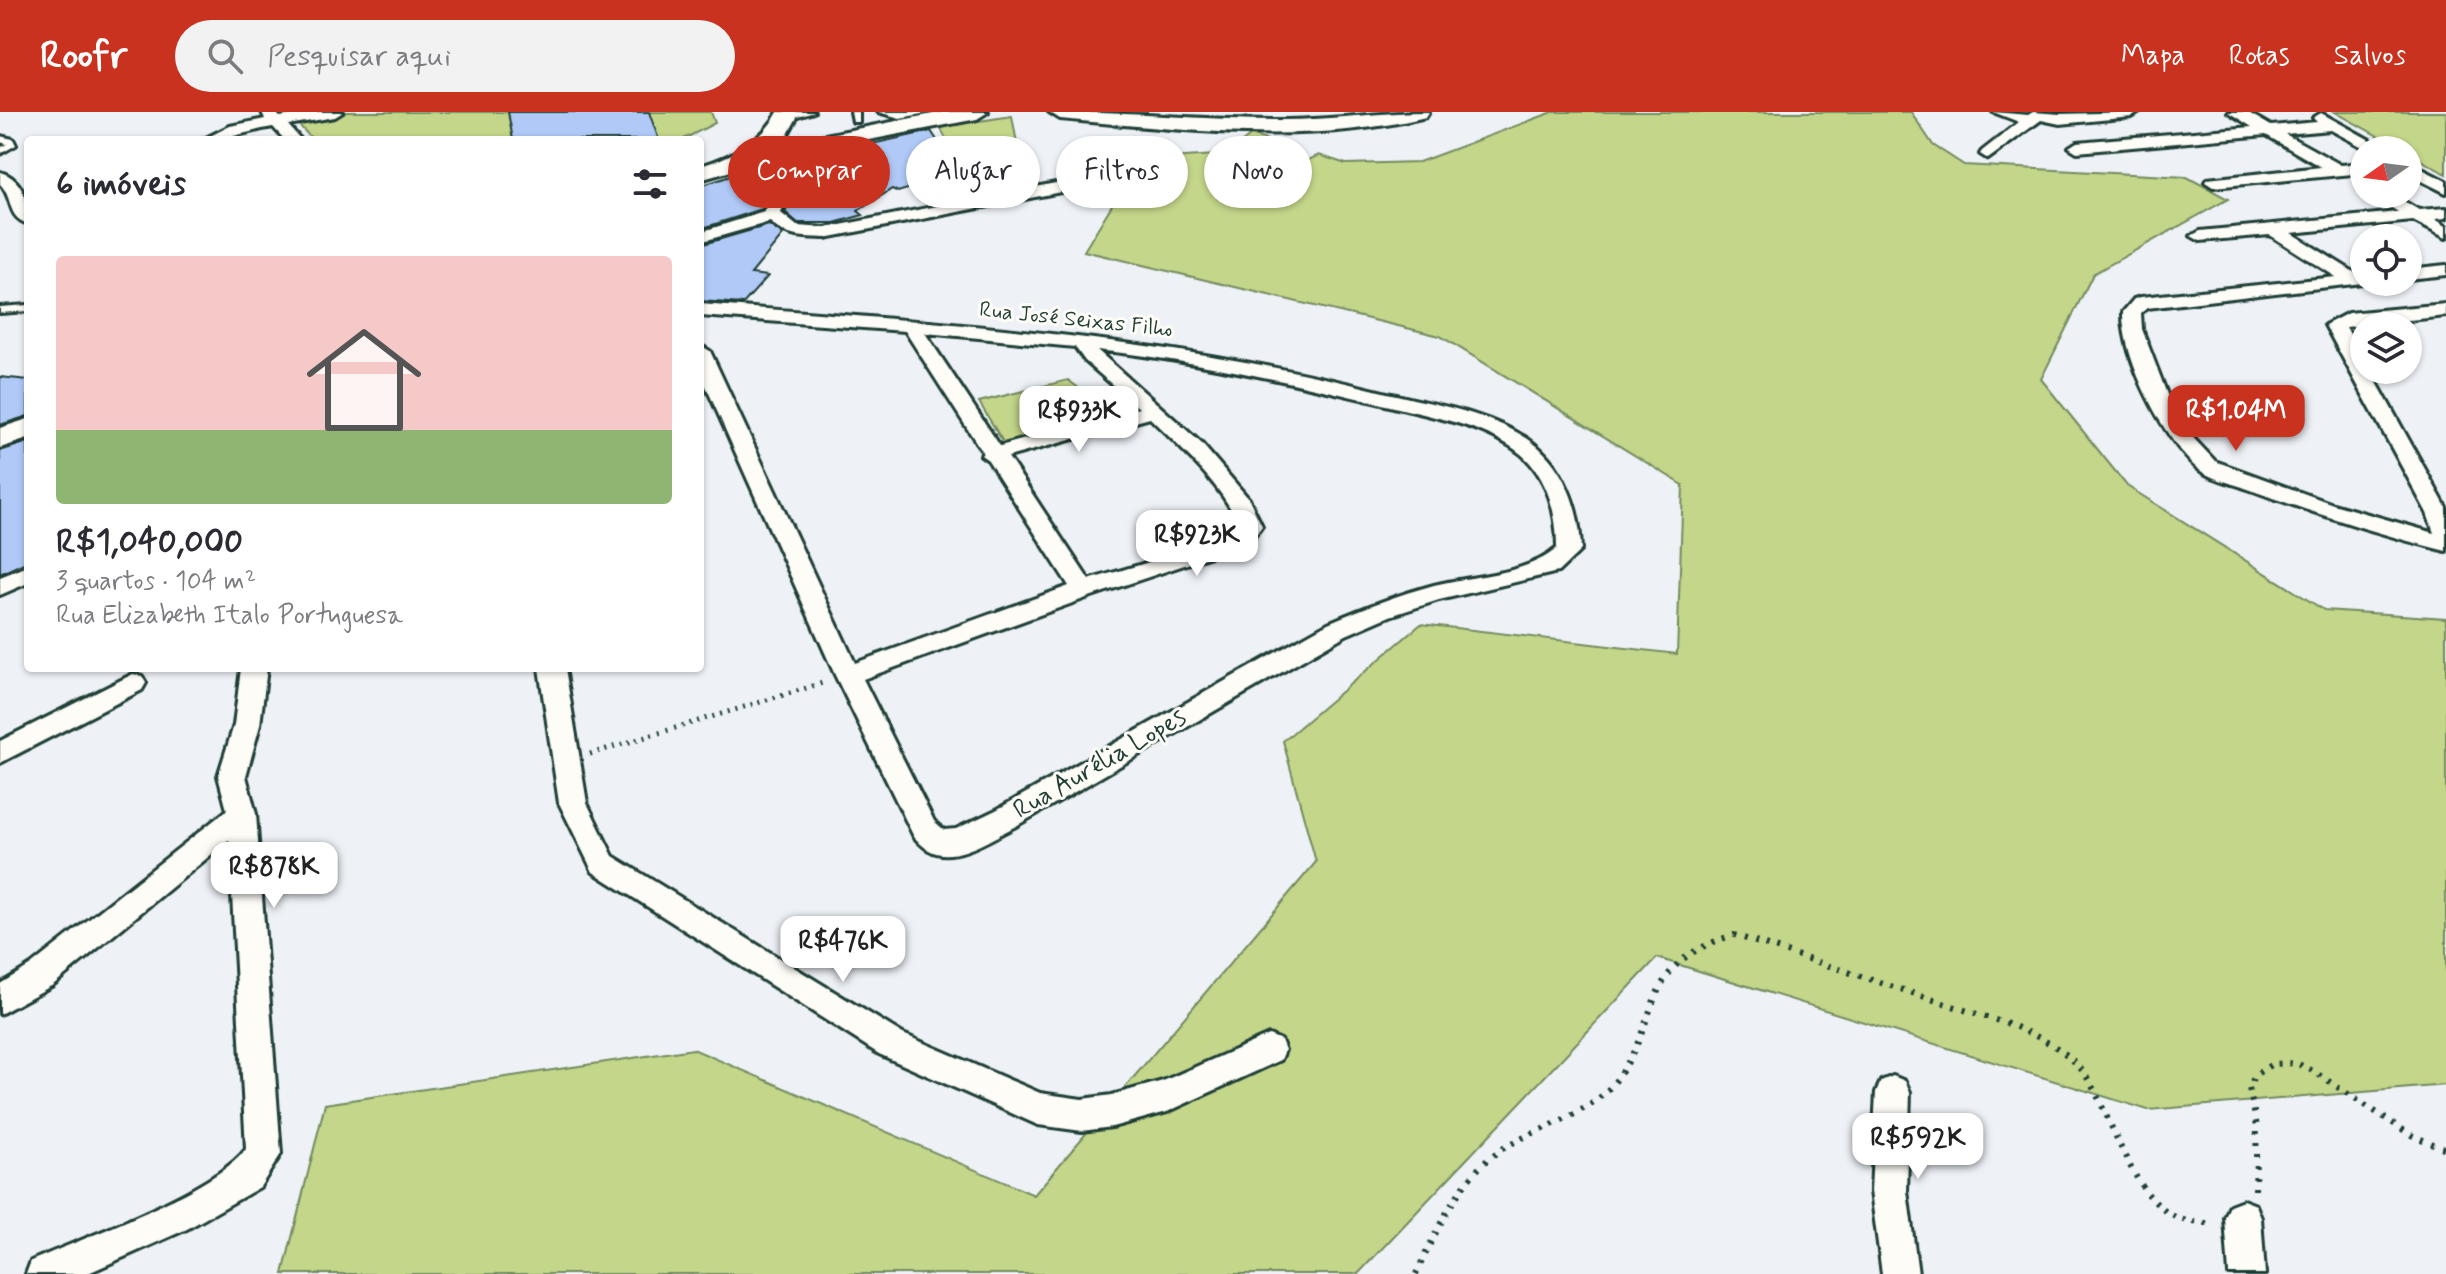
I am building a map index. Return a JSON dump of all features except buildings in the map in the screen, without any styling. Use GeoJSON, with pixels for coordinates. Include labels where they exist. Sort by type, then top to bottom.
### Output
{"type":"FeatureCollection","features":[{"type":"Feature","properties":{"kind":"main road"},"geometry":{"type":"LineString","coordinates":[[852,136],[977,112]]}},
{"type":"Feature","properties":{"kind":"main road"},"geometry":{"type":"LineString","coordinates":[[1060,112],[1277,129],[1361,123],[1418,112]]}},
{"type":"Feature","properties":{"kind":"main road"},"geometry":{"type":"LineString","coordinates":[[773,136],[796,114]]}},
{"type":"Feature","properties":{"kind":"main road"},"geometry":{"type":"LineString","coordinates":[[704,172],[728,163]]}},
{"type":"Feature","properties":{"kind":"main road"},"geometry":{"type":"LineString","coordinates":[[0,439],[24,430]]}},
{"type":"Feature","properties":{"kind":"street"},"geometry":{"type":"LineString","coordinates":[[219,136],[271,117],[335,112]]}},
{"type":"Feature","properties":{"kind":"street"},"geometry":{"type":"LineString","coordinates":[[2001,112],[2060,119],[2132,112]]}},
{"type":"Feature","properties":{"kind":"street"},"geometry":{"type":"LineString","coordinates":[[2236,112],[2350,178]]}},
{"type":"Feature","properties":{"kind":"street"},"geometry":{"type":"LineString","coordinates":[[2310,112],[2354,136]]}},
{"type":"Feature","properties":{"kind":"street"},"geometry":{"type":"LineString","coordinates":[[2094,115],[2136,142]]}},
{"type":"Feature","properties":{"kind":"street"},"geometry":{"type":"LineString","coordinates":[[1988,154],[2037,116]]}},
{"type":"Feature","properties":{"kind":"street"},"geometry":{"type":"LineString","coordinates":[[271,117],[289,136]]}},
{"type":"Feature","properties":{"kind":"street"},"geometry":{"type":"LineString","coordinates":[[2077,147],[2333,125]]}},
{"type":"Feature","properties":{"kind":"street"},"geometry":{"type":"LineString","coordinates":[[2213,182],[2350,169]]}},
{"type":"Feature","properties":{"kind":"street"},"geometry":{"type":"LineString","coordinates":[[2422,175],[2446,188]]}},
{"type":"Feature","properties":{"kind":"street"},"geometry":{"type":"LineString","coordinates":[[0,177],[16,192],[19,211],[24,215]]}},
{"type":"Feature","properties":{"kind":"street"},"geometry":{"type":"LineString","coordinates":[[773,208],[773,215],[784,227],[825,233],[1056,188]]}},
{"type":"Feature","properties":{"kind":"street"},"geometry":{"type":"LineString","coordinates":[[2404,208],[2446,233]]}},
{"type":"Feature","properties":{"kind":"street"},"geometry":{"type":"LineString","coordinates":[[2200,236],[2446,213]]}},
{"type":"Feature","properties":{"kind":"street"},"geometry":{"type":"LineString","coordinates":[[704,236],[773,215]]}},
{"type":"Feature","properties":{"kind":"street"},"geometry":{"type":"LineString","coordinates":[[0,221],[24,219]]}},
{"type":"Feature","properties":{"kind":"street"},"geometry":{"type":"LineString","coordinates":[[2272,228],[2350,274]]}},
{"type":"Feature","properties":{"kind":"street"},"geometry":{"type":"LineString","coordinates":[[2422,273],[2446,270]]}},
{"type":"Feature","properties":{"kind":"street"},"geometry":{"type":"LineString","coordinates":[[2350,280],[2141,303],[2132,312],[2132,329],[2163,410],[2195,455],[2207,466],[2311,504],[2446,544]]}},
{"type":"Feature","properties":{"kind":"street","name":"Rua José Seixas Filho"},"geometry":{"type":"LineString","coordinates":[[704,310],[1083,344],[1238,365],[1442,413]]}},
{"type":"Feature","properties":{"kind":"street"},"geometry":{"type":"LineString","coordinates":[[2446,310],[2348,319],[2335,325],[2438,513],[2446,534]]}},
{"type":"Feature","properties":{"kind":"street"},"geometry":{"type":"LineString","coordinates":[[912,327],[992,455],[1083,590]]}},
{"type":"Feature","properties":{"kind":"street"},"geometry":{"type":"LineString","coordinates":[[848,675],[1083,590],[1215,547],[1243,536],[1251,526],[1241,504],[1193,448],[1099,364],[1083,344]]}},
{"type":"Feature","properties":{"kind":"street","name":"Rua Aurélia Lopes"},"geometry":{"type":"LineString","coordinates":[[704,360],[848,675],[924,829],[938,842],[960,840],[1006,818],[1337,629],[1381,610],[1435,593],[1550,567],[1569,550],[1570,522],[1562,498],[1530,451],[1506,437],[1442,413]]}},
{"type":"Feature","properties":{"kind":"street"},"geometry":{"type":"LineString","coordinates":[[992,455],[1154,410]]}},
{"type":"Feature","properties":{"kind":"street"},"geometry":{"type":"LineString","coordinates":[[0,587],[24,576]]}},
{"type":"Feature","properties":{"kind":"street"},"geometry":{"type":"LineString","coordinates":[[44,1274],[216,1194],[248,1175],[264,1154],[242,814],[232,776],[247,725],[254,672]]}},
{"type":"Feature","properties":{"kind":"street"},"geometry":{"type":"LineString","coordinates":[[553,672],[573,803],[603,864],[891,1044],[1038,1109],[1082,1115],[1112,1111],[1167,1096],[1269,1050]]}},
{"type":"Feature","properties":{"kind":"street"},"geometry":{"type":"LineString","coordinates":[[0,753],[133,683]]}},
{"type":"Feature","properties":{"kind":"street"},"geometry":{"type":"LineString","coordinates":[[0,1000],[42,975],[242,814]]}},
{"type":"Feature","properties":{"kind":"street"},"geometry":{"type":"LineString","coordinates":[[1893,1092],[1889,1191],[1900,1274]]}},
{"type":"Feature","properties":{"kind":"street"},"geometry":{"type":"LineString","coordinates":[[2243,1218],[2247,1274]]}},
{"type":"Feature","properties":{"kind":"lane"},"geometry":{"type":"LineString","coordinates":[[882,112],[893,116],[928,112]]}},
{"type":"Feature","properties":{"kind":"lane"},"geometry":{"type":"LineString","coordinates":[[0,139],[10,141],[12,145],[0,151]]}},
{"type":"Feature","properties":{"kind":"lane"},"geometry":{"type":"LineString","coordinates":[[0,310],[24,308]]}},
{"type":"Feature","properties":{"kind":"path"},"geometry":{"type":"LineString","coordinates":[[566,761],[848,675]]}},
{"type":"Feature","properties":{"kind":"path"},"geometry":{"type":"LineString","coordinates":[[1416,1274],[1450,1204],[1478,1167],[1514,1142],[1589,1104],[1610,1087],[1631,1058],[1641,1025],[1661,982],[1687,953],[1706,940],[1734,935],[2014,1026],[2056,1046],[2081,1070],[2105,1112],[2121,1151],[2146,1191],[2174,1214],[2201,1224],[2243,1218],[2254,1202],[2257,1126],[2249,1088],[2255,1075],[2272,1064],[2296,1063],[2313,1071],[2411,1135],[2446,1149]]}},
{"type":"Feature","properties":{"kind":"green space"},"geometry":{"type":"Polygon","coordinates":[[[341,112],[711,112],[715,123],[690,136],[309,136],[294,120],[341,112]]]}},
{"type":"Feature","properties":{"kind":"green space"},"geometry":{"type":"Polygon","coordinates":[[[1553,112],[1911,112],[1933,145],[1964,165],[2187,177],[2228,199],[2093,274],[2041,379],[2127,486],[2324,610],[2446,618],[2446,1085],[2148,1110],[1657,958],[1358,1274],[283,1274],[325,1104],[693,1049],[1034,1195],[1316,862],[1283,741],[1421,624],[1677,654],[1683,485],[1440,336],[1084,251],[1110,208],[1188,208],[1188,157],[1204,156],[1204,208],[1312,208],[1312,158],[1319,155],[1346,164],[1419,162],[1553,112]]]}},
{"type":"Feature","properties":{"kind":"green space"},"geometry":{"type":"Polygon","coordinates":[[[2335,112],[2446,112],[2446,174],[2422,161],[2422,136],[2378,136],[2335,112]]]}},
{"type":"Feature","properties":{"kind":"green space"},"geometry":{"type":"Polygon","coordinates":[[[1012,116],[1016,136],[944,136],[940,127],[1012,116]]]}},
{"type":"Feature","properties":{"kind":"green space"},"geometry":{"type":"Polygon","coordinates":[[[1068,380],[1114,414],[1006,447],[979,402],[1068,380]]]}}]}
